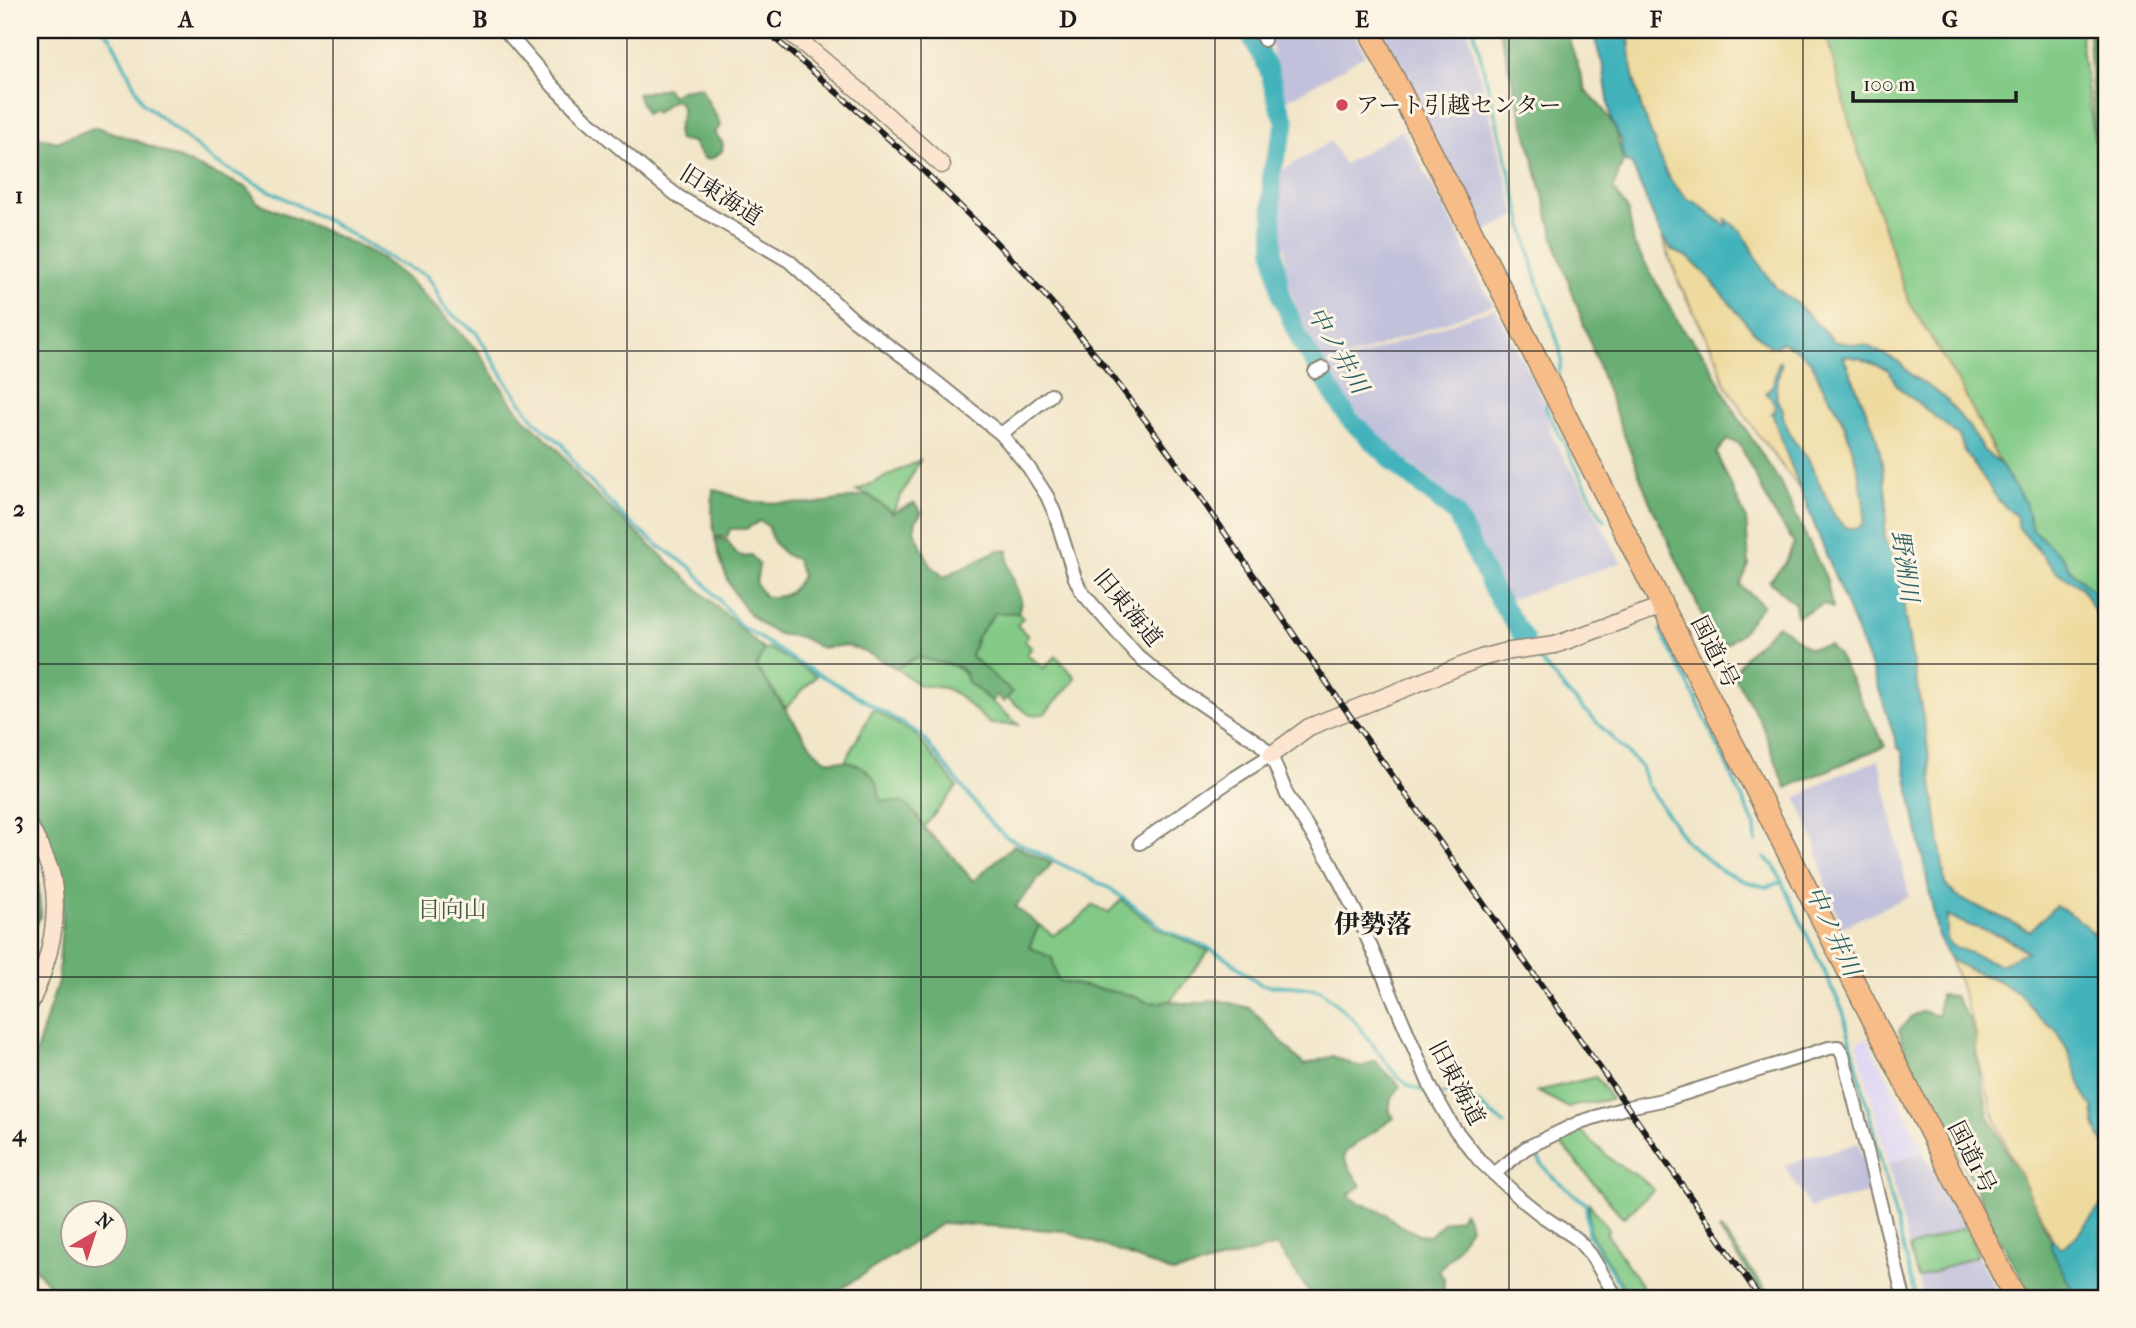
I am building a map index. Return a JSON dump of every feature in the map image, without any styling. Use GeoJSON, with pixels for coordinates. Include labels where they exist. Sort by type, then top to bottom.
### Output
{"type":"FeatureCollection","features":[{"type":"Feature","properties":{"kind":"highway","name":"国道1号"},"geometry":{"type":"LineString","coordinates":[[1369,30],[2015,1298]]}},
{"type":"Feature","properties":{"kind":"street","name":"旧東海道"},"geometry":{"type":"LineString","coordinates":[[505,30],[554,87],[586,119],[652,176],[690,204],[789,261],[854,320],[1001,434],[1047,496],[1081,591],[1137,655],[1176,687],[1259,743],[1271,755],[1287,794],[1331,864],[1360,921],[1431,1088],[1453,1128],[1494,1174],[1541,1215],[1577,1239],[1591,1255],[1617,1298]]}},
{"type":"Feature","properties":{"kind":"street"},"geometry":{"type":"LineString","coordinates":[[787,30],[862,92],[942,165]]}},
{"type":"Feature","properties":{"kind":"street"},"geometry":{"type":"LineString","coordinates":[[1001,434],[1051,395]]}},
{"type":"Feature","properties":{"kind":"street"},"geometry":{"type":"LineString","coordinates":[[1140,843],[1309,727],[1456,667],[1503,652],[1555,645],[1662,606]]}},
{"type":"Feature","properties":{"kind":"street"},"geometry":{"type":"LineString","coordinates":[[30,827],[43,851],[52,877],[54,911],[52,942],[30,1004]]}},
{"type":"Feature","properties":{"kind":"street"},"geometry":{"type":"LineString","coordinates":[[1494,1174],[1526,1148],[1580,1122],[1628,1107],[1667,1099],[1838,1047],[1843,1055],[1904,1298]]}},
{"type":"Feature","properties":{"kind":"street"},"geometry":{"type":"LineString","coordinates":[[30,1292],[37,1298]]}},
{"type":"Feature","properties":{"kind":"shaded area"},"geometry":{"type":"Polygon","coordinates":[[[1265,30],[1353,30],[1365,55],[1286,101],[1265,30]]]}},
{"type":"Feature","properties":{"kind":"shaded area"},"geometry":{"type":"Polygon","coordinates":[[[1381,30],[1468,30],[1516,216],[1484,232],[1404,78],[1438,60],[1405,76],[1381,30]]]}},
{"type":"Feature","properties":{"kind":"shaded area"},"geometry":{"type":"Polygon","coordinates":[[[1402,130],[1493,305],[1327,365],[1306,334],[1286,278],[1278,189],[1280,172],[1331,141],[1344,164],[1402,130]]]}},
{"type":"Feature","properties":{"kind":"shaded area"},"geometry":{"type":"Polygon","coordinates":[[[1495,308],[1544,401],[1556,443],[1584,490],[1621,563],[1508,600],[1468,516],[1432,480],[1363,420],[1348,401],[1329,367],[1495,308]]]}},
{"type":"Feature","properties":{"kind":"shaded area"},"geometry":{"type":"Polygon","coordinates":[[[1879,760],[1909,896],[1842,927],[1826,887],[1816,844],[1796,798],[1831,778],[1879,760]]]}},
{"type":"Feature","properties":{"kind":"shaded area"},"geometry":{"type":"Polygon","coordinates":[[[1867,1038],[1924,1153],[1888,1163],[1857,1042],[1867,1038]]]}},
{"type":"Feature","properties":{"kind":"shaded area"},"geometry":{"type":"Polygon","coordinates":[[[1859,1143],[1871,1192],[1810,1208],[1784,1165],[1859,1143]]]}},
{"type":"Feature","properties":{"kind":"shaded area"},"geometry":{"type":"Polygon","coordinates":[[[1924,1153],[1965,1227],[1909,1248],[1888,1163],[1924,1153]]]}},
{"type":"Feature","properties":{"kind":"shaded area"},"geometry":{"type":"Polygon","coordinates":[[[1978,1255],[2000,1298],[1923,1298],[1918,1278],[1978,1255]]]}},
{"type":"Feature","properties":{"kind":"green space"},"geometry":{"type":"Polygon","coordinates":[[[1499,30],[1566,30],[1586,91],[1603,109],[1616,130],[1623,162],[1613,188],[1628,210],[1634,244],[1682,328],[1706,357],[1734,411],[1780,482],[1827,580],[1832,608],[1824,604],[1797,616],[1795,604],[1769,581],[1785,564],[1794,543],[1772,510],[1739,443],[1727,440],[1716,453],[1746,518],[1749,565],[1740,585],[1763,605],[1740,634],[1724,646],[1710,632],[1649,500],[1558,252],[1499,30]]]}},
{"type":"Feature","properties":{"kind":"green space"},"geometry":{"type":"Polygon","coordinates":[[[1825,30],[2080,30],[2106,234],[2106,547],[2102,548],[2106,569],[2106,615],[2091,589],[2070,570],[2063,558],[2031,529],[2025,503],[2000,464],[1961,387],[1908,300],[1853,136],[1825,30]]]}},
{"type":"Feature","properties":{"kind":"green space"},"geometry":{"type":"Polygon","coordinates":[[[2089,30],[2106,30],[2106,188],[2094,129],[2089,30]]]}},
{"type":"Feature","properties":{"kind":"green space"},"geometry":{"type":"Polygon","coordinates":[[[700,87],[721,125],[714,133],[723,143],[722,151],[713,158],[705,159],[693,142],[679,140],[677,130],[683,110],[677,100],[656,113],[652,110],[646,114],[637,94],[666,88],[672,96],[681,90],[700,87]]]}},
{"type":"Feature","properties":{"kind":"green space","name":"日向山"},"geometry":{"type":"Polygon","coordinates":[[[96,127],[145,144],[248,188],[257,202],[357,245],[380,257],[409,280],[479,352],[509,399],[526,420],[557,448],[585,485],[764,650],[756,667],[814,750],[827,760],[845,761],[865,769],[877,785],[880,800],[903,803],[915,813],[925,829],[973,881],[1014,845],[1052,863],[1015,907],[1039,925],[1029,947],[1052,958],[1058,981],[1130,995],[1150,1003],[1170,1001],[1189,1004],[1218,1000],[1250,1008],[1304,1065],[1333,1056],[1361,1068],[1375,1061],[1400,1086],[1391,1100],[1389,1110],[1394,1118],[1346,1151],[1344,1159],[1361,1186],[1348,1195],[1419,1235],[1430,1236],[1443,1223],[1459,1218],[1463,1212],[1470,1227],[1453,1254],[1438,1271],[1444,1278],[1443,1298],[1313,1298],[1277,1246],[1174,1273],[1065,1231],[943,1223],[827,1298],[61,1298],[30,1260],[30,1072],[58,981],[63,907],[60,876],[49,846],[30,812],[30,135],[57,142],[96,127]]]}},
{"type":"Feature","properties":{"kind":"green space"},"geometry":{"type":"Polygon","coordinates":[[[920,460],[892,513],[869,495],[856,491],[920,460]]]}},
{"type":"Feature","properties":{"kind":"green space"},"geometry":{"type":"Polygon","coordinates":[[[713,489],[752,502],[814,504],[869,495],[892,513],[914,503],[922,512],[914,530],[930,565],[944,577],[998,550],[1008,550],[1008,564],[1021,602],[1018,613],[995,613],[977,637],[971,656],[1012,692],[1004,702],[997,696],[992,702],[967,681],[965,673],[959,667],[917,657],[896,668],[866,652],[844,646],[820,647],[798,636],[779,634],[766,627],[754,618],[736,595],[723,568],[715,539],[727,540],[736,554],[746,557],[751,555],[759,565],[756,584],[765,597],[783,596],[795,587],[802,576],[796,559],[786,555],[778,547],[769,527],[760,521],[746,529],[730,529],[727,537],[715,537],[713,489]]]}},
{"type":"Feature","properties":{"kind":"green space"},"geometry":{"type":"Polygon","coordinates":[[[995,613],[1018,613],[1023,618],[1017,625],[1028,636],[1025,641],[1032,648],[1027,653],[1029,656],[1044,668],[1056,656],[1075,677],[1044,714],[1030,715],[1007,698],[1011,693],[971,656],[977,637],[995,613]]]}},
{"type":"Feature","properties":{"kind":"green space"},"geometry":{"type":"Polygon","coordinates":[[[1778,625],[1808,648],[1829,645],[1838,655],[1885,746],[1786,788],[1760,720],[1733,675],[1746,655],[1778,625]]]}},
{"type":"Feature","properties":{"kind":"green space"},"geometry":{"type":"Polygon","coordinates":[[[769,648],[816,676],[786,708],[756,667],[764,650],[769,648]]]}},
{"type":"Feature","properties":{"kind":"green space"},"geometry":{"type":"Polygon","coordinates":[[[917,657],[946,663],[959,669],[967,681],[1019,725],[990,724],[958,695],[945,688],[919,685],[896,668],[917,657]]]}},
{"type":"Feature","properties":{"kind":"green space"},"geometry":{"type":"Polygon","coordinates":[[[873,709],[917,736],[957,787],[924,827],[915,813],[880,800],[845,761],[873,709]]]}},
{"type":"Feature","properties":{"kind":"green space"},"geometry":{"type":"Polygon","coordinates":[[[30,857],[38,883],[41,915],[30,936],[30,857]]]}},
{"type":"Feature","properties":{"kind":"green space"},"geometry":{"type":"Polygon","coordinates":[[[1121,900],[1158,929],[1209,951],[1170,1001],[1150,1003],[1130,995],[1058,981],[1029,947],[1039,925],[1053,935],[1074,923],[1094,905],[1108,913],[1121,900]]]}},
{"type":"Feature","properties":{"kind":"green space"},"geometry":{"type":"Polygon","coordinates":[[[1940,995],[1954,996],[1974,1029],[1975,1050],[1988,1114],[2011,1161],[2022,1167],[2045,1227],[2078,1298],[2032,1298],[1914,1073],[1899,1030],[1912,1016],[1923,1011],[1938,1016],[1940,995]]]}},
{"type":"Feature","properties":{"kind":"green space"},"geometry":{"type":"Polygon","coordinates":[[[1596,1077],[1612,1099],[1567,1107],[1537,1091],[1596,1077]]]}},
{"type":"Feature","properties":{"kind":"green space"},"geometry":{"type":"Polygon","coordinates":[[[1578,1129],[1614,1162],[1642,1179],[1654,1190],[1623,1218],[1557,1139],[1578,1129]]]}},
{"type":"Feature","properties":{"kind":"green space"},"geometry":{"type":"Polygon","coordinates":[[[1589,1203],[1650,1298],[1630,1298],[1589,1231],[1589,1203]]]}},
{"type":"Feature","properties":{"kind":"green space"},"geometry":{"type":"Polygon","coordinates":[[[1965,1227],[1978,1255],[1918,1278],[1909,1248],[1965,1227]]]}},
{"type":"Feature","properties":{"kind":"green space"},"geometry":{"type":"Polygon","coordinates":[[[1721,1229],[1772,1298],[1767,1298],[1719,1230],[1721,1229]]]}},
{"type":"Feature","properties":{"kind":"sand"},"geometry":{"type":"Polygon","coordinates":[[[1628,30],[1825,30],[1853,136],[1908,300],[1961,387],[2000,464],[1984,451],[1969,427],[1944,397],[1911,375],[1898,361],[1867,346],[1835,342],[1796,303],[1777,289],[1752,248],[1726,221],[1725,225],[1687,199],[1670,180],[1641,107],[1632,71],[1628,30]]]}},
{"type":"Feature","properties":{"kind":"sand"},"geometry":{"type":"Polygon","coordinates":[[[1661,235],[1672,250],[1688,257],[1710,278],[1754,332],[1769,346],[1778,346],[1780,342],[1802,353],[1812,363],[1845,427],[1854,454],[1864,511],[1864,523],[1857,529],[1844,527],[1835,516],[1808,459],[1792,438],[1783,418],[1783,409],[1777,400],[1780,362],[1772,387],[1776,412],[1772,413],[1802,492],[1756,432],[1724,382],[1717,358],[1680,285],[1661,235]]]}},
{"type":"Feature","properties":{"kind":"sand"},"geometry":{"type":"Polygon","coordinates":[[[1843,356],[1859,358],[1890,370],[1897,386],[1959,436],[1966,453],[1999,501],[2016,516],[2019,528],[2056,571],[2082,588],[2106,632],[2106,950],[2096,934],[2055,906],[2031,931],[1957,897],[1945,884],[1926,735],[1905,618],[1901,578],[1884,539],[1887,502],[1881,457],[1874,429],[1843,356]]]}},
{"type":"Feature","properties":{"kind":"sand"},"geometry":{"type":"Polygon","coordinates":[[[1947,915],[1999,935],[2027,952],[2000,965],[1951,946],[1947,940],[1947,915]]]}},
{"type":"Feature","properties":{"kind":"sand"},"geometry":{"type":"Polygon","coordinates":[[[1950,959],[1999,981],[2018,993],[2037,1015],[2057,1031],[2069,1053],[2086,1098],[2093,1107],[2095,1124],[2106,1145],[2106,1200],[2080,1232],[2062,1248],[2053,1240],[2011,1157],[1993,1113],[1976,1050],[1976,1033],[1950,959]]]}},
{"type":"Feature","properties":{"kind":"water"},"geometry":{"type":"Polygon","coordinates":[[[1592,30],[1628,30],[1632,71],[1641,107],[1670,180],[1687,199],[1727,225],[1726,219],[1742,232],[1777,289],[1796,303],[1835,342],[1867,346],[1898,361],[1911,375],[1944,397],[1969,427],[1984,451],[2000,464],[2025,503],[2032,529],[2091,589],[2106,615],[2106,632],[2082,588],[2056,571],[2019,528],[2016,516],[1999,501],[1966,453],[1959,436],[1897,386],[1889,370],[1859,358],[1843,356],[1874,429],[1881,457],[1887,502],[1884,539],[1901,578],[1905,618],[1926,735],[1945,884],[1957,897],[2030,931],[2055,906],[2084,924],[2106,950],[2106,1145],[2095,1124],[2093,1107],[2086,1098],[2069,1053],[2057,1031],[2037,1015],[2018,993],[1999,981],[1950,959],[1938,936],[1902,751],[1898,748],[1877,683],[1781,440],[1772,412],[1776,412],[1774,402],[1766,393],[1772,387],[1779,361],[1781,365],[1776,387],[1777,400],[1783,409],[1783,418],[1792,438],[1808,459],[1835,517],[1844,527],[1857,529],[1864,523],[1861,484],[1841,416],[1808,359],[1781,342],[1778,346],[1770,346],[1754,332],[1710,279],[1688,257],[1672,250],[1661,235],[1631,163],[1626,163],[1621,149],[1622,142],[1611,119],[1603,66],[1592,30]],[[1947,916],[1947,940],[1952,946],[2000,965],[2027,952],[2004,936],[1947,916]]]}},
{"type":"Feature","properties":{"kind":"water"},"geometry":{"type":"Polygon","coordinates":[[[2106,1200],[2106,1223],[2101,1232],[2101,1241],[2103,1265],[2106,1270],[2106,1298],[2076,1298],[2050,1245],[2053,1240],[2062,1248],[2078,1235],[2106,1200]]]}},
{"type":"Feature","properties":{"kind":"waterway"},"geometry":{"type":"LineString","coordinates":[[104,30],[111,38],[143,103],[215,162],[341,228],[396,262],[425,275],[450,313],[476,332],[508,384],[536,422],[562,444],[580,471],[627,520],[692,568],[740,625],[795,661],[920,734],[990,822],[1005,836],[1111,889],[1165,930],[1205,946],[1228,959],[1260,984],[1321,990],[1353,1019],[1397,1076],[1409,1086],[1426,1092]]}},
{"type":"Feature","properties":{"kind":"waterway","name":"中ノ井川"},"geometry":{"type":"LineString","coordinates":[[1248,30],[1269,71],[1286,122],[1271,174],[1274,254],[1281,296],[1300,340],[1349,419],[1404,471],[1456,514],[1493,590],[1525,640]]}},
{"type":"Feature","properties":{"kind":"waterway"},"geometry":{"type":"LineString","coordinates":[[1474,30],[1535,273],[1560,349],[1562,361],[1557,380]]}},
{"type":"Feature","properties":{"kind":"waterway"},"geometry":{"type":"LineString","coordinates":[[1547,403],[1546,409],[1604,521]]}},
{"type":"Feature","properties":{"kind":"waterway"},"geometry":{"type":"LineString","coordinates":[[1660,630],[1696,699],[1755,826],[1756,842]]}},
{"type":"Feature","properties":{"kind":"waterway","name":"中ノ井川"},"geometry":{"type":"LineString","coordinates":[[1538,658],[1567,692],[1641,767],[1647,785],[1685,840],[1720,870],[1744,881],[1766,887],[1782,882],[1843,1011],[1916,1298]]}},
{"type":"Feature","properties":{"kind":"waterway"},"geometry":{"type":"LineString","coordinates":[[1764,858],[1774,865],[1782,882]]}},
{"type":"Feature","properties":{"kind":"waterway"},"geometry":{"type":"LineString","coordinates":[[1440,1094],[1457,1091],[1467,1095],[1504,1124]]}},
{"type":"Feature","properties":{"kind":"waterway"},"geometry":{"type":"LineString","coordinates":[[1533,1151],[1549,1174],[1586,1204],[1588,1235],[1628,1298]]}},
{"type":"Feature","properties":{"kind":"railway"},"geometry":{"type":"LineString","coordinates":[[765,30],[961,207],[1034,283],[1107,369],[1178,466],[1348,713],[1760,1298]]}},
{"type":"Feature","properties":{"kind":"place","name":"アート引越センター"},"geometry":{"type":"Point","coordinates":[1342,105]}},
{"type":"Feature","properties":{"kind":"district","name":"伊勢落"},"geometry":{"type":"Point","coordinates":[1373,924]}},
{"type":"Feature","properties":{"kind":"water label","name":"野洲川"},"geometry":{"type":"Point","coordinates":[1905,566]}}]}
